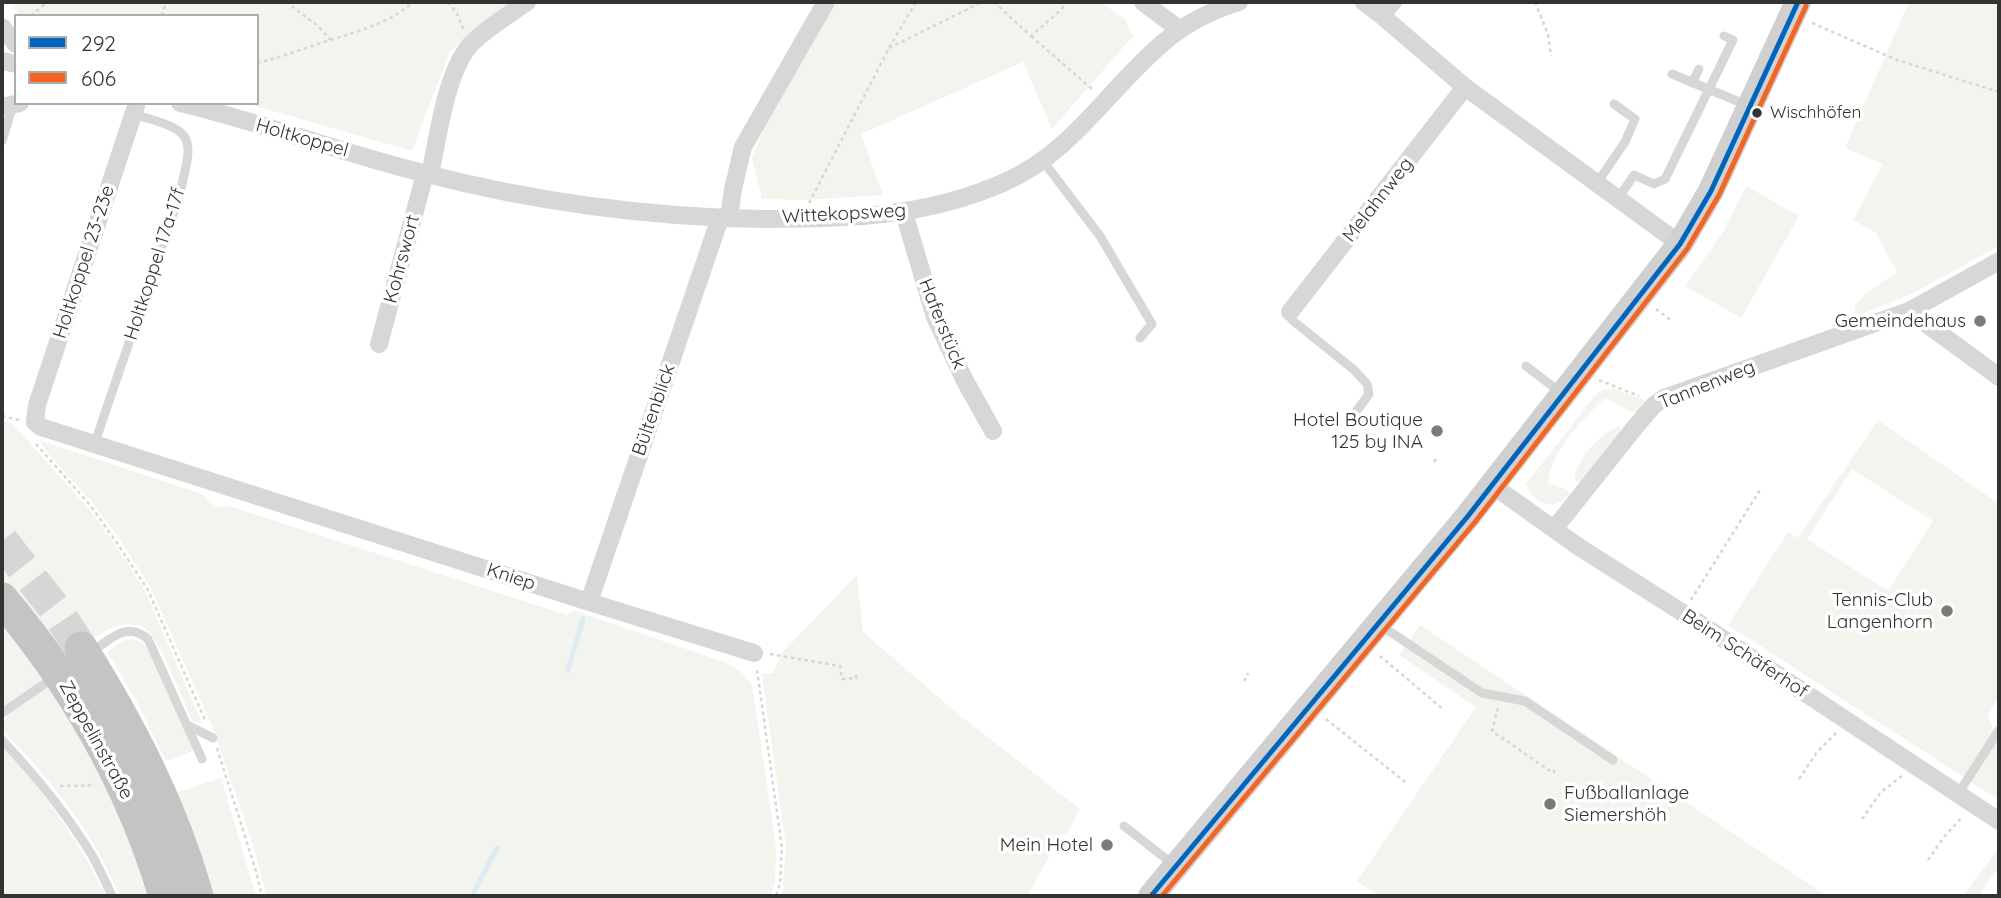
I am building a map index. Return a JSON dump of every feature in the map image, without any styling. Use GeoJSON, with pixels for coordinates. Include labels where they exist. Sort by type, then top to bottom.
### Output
{"type":"FeatureCollection","features":[{"type":"Feature","properties":{"kind":"highway","name":"Zeppelinstraße"},"geometry":{"type":"LineString","coordinates":[[2,598],[54,666],[93,726],[132,806],[165,896]]}},
{"type":"Feature","properties":{"kind":"highway","name":"Zeppelinstraße"},"geometry":{"type":"LineString","coordinates":[[81,648],[121,714],[147,765],[170,818],[197,896]]}},
{"type":"Feature","properties":{"kind":"main road"},"geometry":{"type":"LineString","coordinates":[[1151,896],[1492,485],[1680,244],[1711,191],[1795,8]]}},
{"type":"Feature","properties":{"kind":"street"},"geometry":{"type":"LineString","coordinates":[[473,41],[527,2]]}},
{"type":"Feature","properties":{"kind":"street","name":"Bültenblick"},"geometry":{"type":"LineString","coordinates":[[589,602],[724,218],[743,147],[826,2]]}},
{"type":"Feature","properties":{"kind":"street"},"geometry":{"type":"LineString","coordinates":[[1143,2],[1180,30]]}},
{"type":"Feature","properties":{"kind":"street","name":"Wittekopsweg"},"geometry":{"type":"LineString","coordinates":[[428,174],[502,192],[615,210],[724,218],[801,219],[904,213],[979,193],[1024,173],[1071,138],[1152,52],[1180,30],[1239,2]]}},
{"type":"Feature","properties":{"kind":"street"},"geometry":{"type":"LineString","coordinates":[[1364,2],[1387,8],[1465,87],[1680,244]]}},
{"type":"Feature","properties":{"kind":"street"},"geometry":{"type":"LineString","coordinates":[[2,27],[14,42]]}},
{"type":"Feature","properties":{"kind":"street","name":"Kohrswort"},"geometry":{"type":"LineString","coordinates":[[379,344],[449,90],[461,56],[473,41]]}},
{"type":"Feature","properties":{"kind":"street","name":"Melahnweg"},"geometry":{"type":"LineString","coordinates":[[1290,312],[1465,87]]}},
{"type":"Feature","properties":{"kind":"street","name":"Holtkoppel"},"geometry":{"type":"LineString","coordinates":[[187,105],[428,174]]}},
{"type":"Feature","properties":{"kind":"street","name":"Holtkoppel 23-23e"},"geometry":{"type":"LineString","coordinates":[[35,422],[37,405],[135,109]]}},
{"type":"Feature","properties":{"kind":"street","name":"Haferstück"},"geometry":{"type":"LineString","coordinates":[[904,213],[935,317],[964,379],[993,431]]}},
{"type":"Feature","properties":{"kind":"street","name":"Tannenweg"},"geometry":{"type":"LineString","coordinates":[[1554,529],[1654,405],[1664,398],[1909,311],[1999,261]]}},
{"type":"Feature","properties":{"kind":"street"},"geometry":{"type":"LineString","coordinates":[[1909,311],[1999,377]]}},
{"type":"Feature","properties":{"kind":"street","name":"Kniep"},"geometry":{"type":"LineString","coordinates":[[35,422],[51,432],[589,602],[761,653]]}},
{"type":"Feature","properties":{"kind":"street","name":"Beim Schäferhof"},"geometry":{"type":"LineString","coordinates":[[1492,485],[1579,547],[1683,612],[1999,821]]}},
{"type":"Feature","properties":{"kind":"lane"},"geometry":{"type":"LineString","coordinates":[[1618,199],[1634,174],[1654,184],[1665,179],[1733,40],[1724,36]]}},
{"type":"Feature","properties":{"kind":"lane"},"geometry":{"type":"LineString","coordinates":[[1692,83],[1699,69]]}},
{"type":"Feature","properties":{"kind":"lane"},"geometry":{"type":"LineString","coordinates":[[1672,75],[1750,107]]}},
{"type":"Feature","properties":{"kind":"lane"},"geometry":{"type":"LineString","coordinates":[[1597,184],[1625,142],[1635,119],[1614,104]]}},
{"type":"Feature","properties":{"kind":"lane"},"geometry":{"type":"LineString","coordinates":[[2,141],[12,105]]}},
{"type":"Feature","properties":{"kind":"lane","name":"Holtkoppel 17a-17f"},"geometry":{"type":"LineString","coordinates":[[94,445],[179,197],[188,160],[188,143],[184,135],[135,109]]}},
{"type":"Feature","properties":{"kind":"lane"},"geometry":{"type":"LineString","coordinates":[[1043,161],[1100,236],[1152,324],[1140,338]]}},
{"type":"Feature","properties":{"kind":"lane"},"geometry":{"type":"LineString","coordinates":[[1290,312],[1292,320],[1353,369],[1367,384],[1369,394],[1353,416]]}},
{"type":"Feature","properties":{"kind":"lane"},"geometry":{"type":"LineString","coordinates":[[1526,366],[1564,395]]}},
{"type":"Feature","properties":{"kind":"lane"},"geometry":{"type":"LineString","coordinates":[[3,712],[118,634],[130,630],[140,632],[148,639],[202,759]]}},
{"type":"Feature","properties":{"kind":"lane"},"geometry":{"type":"LineString","coordinates":[[1371,633],[1482,693],[1525,701],[1612,760]]}},
{"type":"Feature","properties":{"kind":"lane"},"geometry":{"type":"LineString","coordinates":[[187,725],[213,738]]}},
{"type":"Feature","properties":{"kind":"lane"},"geometry":{"type":"LineString","coordinates":[[1958,794],[1999,730]]}},
{"type":"Feature","properties":{"kind":"lane"},"geometry":{"type":"LineString","coordinates":[[2,740],[44,789],[92,856],[112,896]]}},
{"type":"Feature","properties":{"kind":"lane"},"geometry":{"type":"LineString","coordinates":[[1124,826],[1175,866]]}},
{"type":"Feature","properties":{"kind":"path"},"geometry":{"type":"LineString","coordinates":[[33,14],[47,2]]}},
{"type":"Feature","properties":{"kind":"path"},"geometry":{"type":"LineString","coordinates":[[286,2],[318,26],[331,40]]}},
{"type":"Feature","properties":{"kind":"path"},"geometry":{"type":"LineString","coordinates":[[259,63],[379,24],[403,11],[413,2]]}},
{"type":"Feature","properties":{"kind":"path"},"geometry":{"type":"LineString","coordinates":[[448,2],[457,13],[462,28],[473,41]]}},
{"type":"Feature","properties":{"kind":"path"},"geometry":{"type":"LineString","coordinates":[[801,219],[889,48],[916,2]]}},
{"type":"Feature","properties":{"kind":"path"},"geometry":{"type":"LineString","coordinates":[[889,48],[982,2]]}},
{"type":"Feature","properties":{"kind":"path"},"geometry":{"type":"LineString","coordinates":[[994,2],[1106,102]]}},
{"type":"Feature","properties":{"kind":"path"},"geometry":{"type":"LineString","coordinates":[[1031,36],[1067,2]]}},
{"type":"Feature","properties":{"kind":"path"},"geometry":{"type":"LineString","coordinates":[[1535,2],[1548,34],[1550,56]]}},
{"type":"Feature","properties":{"kind":"path"},"geometry":{"type":"LineString","coordinates":[[1795,8],[1897,60],[1999,92]]}},
{"type":"Feature","properties":{"kind":"path"},"geometry":{"type":"LineString","coordinates":[[1580,373],[1654,405]]}},
{"type":"Feature","properties":{"kind":"path"},"geometry":{"type":"LineString","coordinates":[[1434,462],[1438,456]]}},
{"type":"Feature","properties":{"kind":"path"},"geometry":{"type":"LineString","coordinates":[[1683,612],[1760,490]]}},
{"type":"Feature","properties":{"kind":"path"},"geometry":{"type":"LineString","coordinates":[[1371,633],[1444,710]]}},
{"type":"Feature","properties":{"kind":"path"},"geometry":{"type":"LineString","coordinates":[[776,896],[780,884],[782,848],[761,653],[840,666],[842,679],[856,678],[856,674]]}},
{"type":"Feature","properties":{"kind":"path"},"geometry":{"type":"LineString","coordinates":[[1244,681],[1247,673]]}},
{"type":"Feature","properties":{"kind":"path"},"geometry":{"type":"LineString","coordinates":[[1482,693],[1499,704],[1492,731],[1553,773],[1557,767]]}},
{"type":"Feature","properties":{"kind":"path"},"geometry":{"type":"LineString","coordinates":[[1310,706],[1405,782]]}},
{"type":"Feature","properties":{"kind":"path"},"geometry":{"type":"LineString","coordinates":[[1799,779],[1817,752],[1847,720]]}},
{"type":"Feature","properties":{"kind":"path"},"geometry":{"type":"LineString","coordinates":[[1863,820],[1881,792],[1916,766]]}},
{"type":"Feature","properties":{"kind":"path"},"geometry":{"type":"LineString","coordinates":[[44,789],[50,785],[83,786],[95,783]]}},
{"type":"Feature","properties":{"kind":"path"},"geometry":{"type":"LineString","coordinates":[[1928,860],[1973,804]]}},
{"type":"Feature","properties":{"kind":"shaded area"},"geometry":{"type":"Polygon","coordinates":[[[10,2],[513,2],[450,51],[412,151],[252,105],[259,105],[259,14],[19,14],[10,2]]]}},
{"type":"Feature","properties":{"kind":"shaded area"},"geometry":{"type":"Polygon","coordinates":[[[833,2],[1100,2],[1125,19],[1133,36],[1052,129],[1023,62],[861,134],[883,195],[805,200],[762,199],[752,158],[772,109],[833,2]]]}},
{"type":"Feature","properties":{"kind":"shaded area"},"geometry":{"type":"Polygon","coordinates":[[[1909,2],[1999,2],[1999,246],[1913,293],[1855,317],[1855,305],[1865,294],[1897,272],[1876,233],[1853,220],[1883,164],[1845,148],[1909,2]]]}},
{"type":"Feature","properties":{"kind":"shaded area"},"geometry":{"type":"Polygon","coordinates":[[[1746,186],[1799,216],[1741,318],[1685,286],[1724,231],[1746,186]]]}},
{"type":"Feature","properties":{"kind":"shaded area"},"geometry":{"type":"Polygon","coordinates":[[[1613,388],[1645,403],[1637,412],[1632,412],[1605,398],[1569,436],[1555,459],[1548,483],[1566,489],[1570,494],[1555,504],[1539,500],[1526,484],[1598,392],[1613,388]]]}},
{"type":"Feature","properties":{"kind":"shaded area"},"geometry":{"type":"Polygon","coordinates":[[[2,420],[13,424],[88,508],[114,543],[145,591],[202,723],[195,723],[191,719],[163,655],[143,627],[114,627],[61,661],[2,585],[2,420]]]}},
{"type":"Feature","properties":{"kind":"shaded area","name":"Tennis-Club Langenhorn"},"geometry":{"type":"Polygon","coordinates":[[[1878,420],[1999,504],[1999,697],[1988,715],[1995,736],[1999,739],[1999,800],[1728,625],[1788,532],[1798,538],[1878,420]],[[1852,469],[1807,539],[1888,591],[1933,521],[1852,469]]]}},
{"type":"Feature","properties":{"kind":"shaded area"},"geometry":{"type":"Polygon","coordinates":[[[1618,426],[1623,431],[1581,484],[1577,482],[1574,475],[1587,452],[1618,426]]]}},
{"type":"Feature","properties":{"kind":"shaded area"},"geometry":{"type":"Polygon","coordinates":[[[39,440],[202,494],[216,507],[229,506],[567,615],[575,611],[727,663],[752,684],[776,847],[775,883],[770,896],[266,896],[254,848],[213,728],[151,588],[92,502],[39,440]]]}},
{"type":"Feature","properties":{"kind":"shaded area"},"geometry":{"type":"Polygon","coordinates":[[[857,575],[863,632],[958,714],[1080,809],[1066,835],[1062,834],[1027,896],[782,896],[786,847],[762,674],[773,673],[782,653],[857,575]]]}},
{"type":"Feature","properties":{"kind":"shaded area"},"geometry":{"type":"Polygon","coordinates":[[[2,622],[76,715],[155,896],[120,896],[99,853],[78,820],[42,773],[2,730],[2,722],[7,718],[2,710],[2,622]]]}},
{"type":"Feature","properties":{"kind":"shaded area","name":"Fußballanlage Siemershöh"},"geometry":{"type":"Polygon","coordinates":[[[1420,625],[1827,896],[1379,896],[1357,881],[1476,707],[1399,655],[1420,625]]]}},
{"type":"Feature","properties":{"kind":"shaded area"},"geometry":{"type":"Polygon","coordinates":[[[132,639],[143,644],[152,654],[193,751],[166,761],[135,698],[107,652],[122,641],[132,639]]]}},
{"type":"Feature","properties":{"kind":"shaded area"},"geometry":{"type":"Polygon","coordinates":[[[2,747],[60,817],[106,896],[2,894],[2,747]]]}},
{"type":"Feature","properties":{"kind":"shaded area"},"geometry":{"type":"Polygon","coordinates":[[[221,778],[256,896],[213,896],[178,792],[221,778]]]}},
{"type":"Feature","properties":{"kind":"shaded area"},"geometry":{"type":"Polygon","coordinates":[[[1999,847],[1999,867],[1978,896],[1963,896],[1999,847]]]}},
{"type":"Feature","properties":{"kind":"waterway"},"geometry":{"type":"LineString","coordinates":[[568,670],[583,619]]}},
{"type":"Feature","properties":{"kind":"waterway"},"geometry":{"type":"LineString","coordinates":[[472,896],[497,848]]}},
{"type":"Feature","properties":{"kind":"tunnel"},"geometry":{"type":"LineString","coordinates":[[2,541],[56,610],[81,648]]}},
{"type":"Feature","properties":{"kind":"transit line","name":"292"},"geometry":{"type":"LineString","coordinates":[[1151,896],[1468,516],[1680,244],[1711,191],[1798,2]]}},
{"type":"Feature","properties":{"kind":"transit line","name":"606"},"geometry":{"type":"LineString","coordinates":[[1162,896],[1475,522],[1687,249],[1719,195],[1806,6]]}},
{"type":"Feature","properties":{"kind":"place","name":"Wischhöfen"},"geometry":{"type":"Point","coordinates":[1757,113]}},
{"type":"Feature","properties":{"kind":"place","name":"Gemeindehaus"},"geometry":{"type":"Point","coordinates":[1980,321]}},
{"type":"Feature","properties":{"kind":"place","name":"Hotel Boutique 125 by INA"},"geometry":{"type":"Point","coordinates":[1437,431]}},
{"type":"Feature","properties":{"kind":"place","name":"Tennis-Club Langenhorn"},"geometry":{"type":"Point","coordinates":[1947,611]}},
{"type":"Feature","properties":{"kind":"place","name":"Fußballanlage Siemershöh"},"geometry":{"type":"Point","coordinates":[1550,804]}},
{"type":"Feature","properties":{"kind":"place","name":"Mein Hotel"},"geometry":{"type":"Point","coordinates":[1107,845]}}]}
